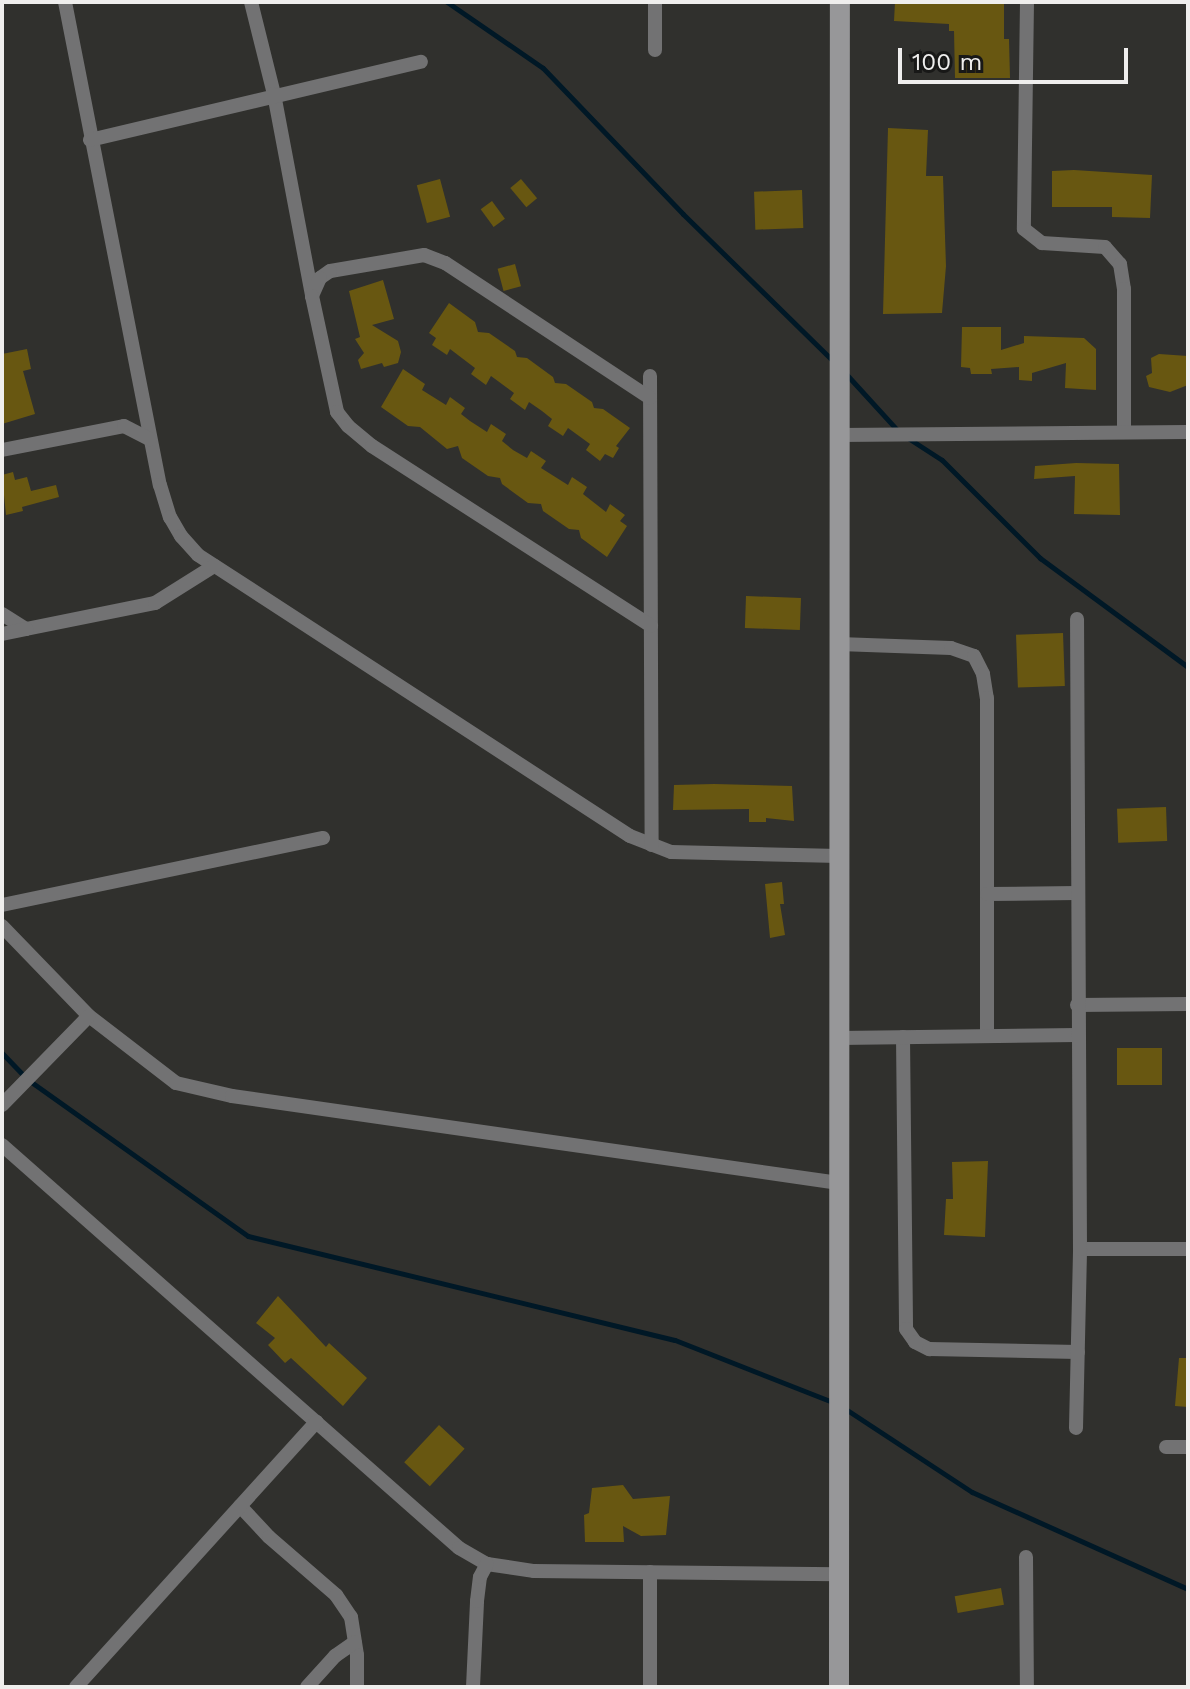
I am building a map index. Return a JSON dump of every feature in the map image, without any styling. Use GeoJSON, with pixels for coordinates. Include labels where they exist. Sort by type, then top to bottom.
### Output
{"type":"FeatureCollection","features":[{"type":"Feature","properties":{"kind":"street"},"geometry":{"type":"LineString","coordinates":[[65,2],[150,439],[170,517],[198,555],[630,836],[671,852],[839,856]]}},
{"type":"Feature","properties":{"kind":"street"},"geometry":{"type":"LineString","coordinates":[[251,2],[274,94],[337,412],[372,446],[651,626]]}},
{"type":"Feature","properties":{"kind":"street"},"geometry":{"type":"LineString","coordinates":[[655,2],[655,50]]}},
{"type":"Feature","properties":{"kind":"street"},"geometry":{"type":"LineString","coordinates":[[839,1687],[840,2]]}},
{"type":"Feature","properties":{"kind":"street"},"geometry":{"type":"LineString","coordinates":[[1027,2],[1024,229],[1042,243],[1105,247],[1120,264],[1124,289],[1124,431]]}},
{"type":"Feature","properties":{"kind":"street"},"geometry":{"type":"LineString","coordinates":[[90,140],[274,94],[421,62]]}},
{"type":"Feature","properties":{"kind":"street"},"geometry":{"type":"LineString","coordinates":[[312,296],[320,278],[330,271],[424,255],[445,263],[650,398]]}},
{"type":"Feature","properties":{"kind":"street"},"geometry":{"type":"LineString","coordinates":[[650,376],[652,845]]}},
{"type":"Feature","properties":{"kind":"street"},"geometry":{"type":"LineString","coordinates":[[2,450],[124,426],[150,439]]}},
{"type":"Feature","properties":{"kind":"street"},"geometry":{"type":"LineString","coordinates":[[840,435],[1188,432]]}},
{"type":"Feature","properties":{"kind":"street"},"geometry":{"type":"LineString","coordinates":[[2,634],[155,603],[214,566]]}},
{"type":"Feature","properties":{"kind":"street"},"geometry":{"type":"LineString","coordinates":[[2,614],[26,629]]}},
{"type":"Feature","properties":{"kind":"street"},"geometry":{"type":"LineString","coordinates":[[1076,1428],[1080,1249],[1077,619]]}},
{"type":"Feature","properties":{"kind":"street"},"geometry":{"type":"LineString","coordinates":[[839,644],[951,648],[974,656],[983,674],[987,698],[987,1036]]}},
{"type":"Feature","properties":{"kind":"street"},"geometry":{"type":"LineString","coordinates":[[2,905],[323,838]]}},
{"type":"Feature","properties":{"kind":"street"},"geometry":{"type":"LineString","coordinates":[[987,894],[1077,893]]}},
{"type":"Feature","properties":{"kind":"street"},"geometry":{"type":"LineString","coordinates":[[2,926],[89,1016],[176,1083],[232,1096],[839,1183]]}},
{"type":"Feature","properties":{"kind":"street"},"geometry":{"type":"LineString","coordinates":[[1077,1005],[1188,1004]]}},
{"type":"Feature","properties":{"kind":"street"},"geometry":{"type":"LineString","coordinates":[[2,1105],[89,1016]]}},
{"type":"Feature","properties":{"kind":"street"},"geometry":{"type":"LineString","coordinates":[[839,1038],[1077,1035]]}},
{"type":"Feature","properties":{"kind":"street"},"geometry":{"type":"LineString","coordinates":[[903,1037],[906,1329],[915,1342],[929,1349],[1078,1352]]}},
{"type":"Feature","properties":{"kind":"street"},"geometry":{"type":"LineString","coordinates":[[2,1145],[459,1548],[487,1564],[534,1571],[839,1574]]}},
{"type":"Feature","properties":{"kind":"street"},"geometry":{"type":"LineString","coordinates":[[1080,1249],[1188,1249]]}},
{"type":"Feature","properties":{"kind":"street"},"geometry":{"type":"LineString","coordinates":[[76,1687],[316,1422]]}},
{"type":"Feature","properties":{"kind":"street"},"geometry":{"type":"LineString","coordinates":[[1166,1447],[1188,1447]]}},
{"type":"Feature","properties":{"kind":"street"},"geometry":{"type":"LineString","coordinates":[[240,1506],[269,1537],[336,1595],[351,1617],[357,1687]]}},
{"type":"Feature","properties":{"kind":"street"},"geometry":{"type":"LineString","coordinates":[[1026,1557],[1027,1687]]}},
{"type":"Feature","properties":{"kind":"street"},"geometry":{"type":"LineString","coordinates":[[473,1687],[477,1601],[480,1577],[487,1564]]}},
{"type":"Feature","properties":{"kind":"street"},"geometry":{"type":"LineString","coordinates":[[650,1572],[650,1687]]}},
{"type":"Feature","properties":{"kind":"street"},"geometry":{"type":"LineString","coordinates":[[307,1687],[335,1656],[355,1642]]}},
{"type":"Feature","properties":{"kind":"building"},"geometry":{"type":"Polygon","coordinates":[[[895,2],[1004,2],[1004,39],[1009,39],[1010,78],[955,78],[954,31],[949,31],[949,24],[894,21],[895,2]]]}},
{"type":"Feature","properties":{"kind":"building"},"geometry":{"type":"Polygon","coordinates":[[[888,128],[928,130],[926,176],[943,176],[946,266],[942,313],[883,314],[888,128]]]}},
{"type":"Feature","properties":{"kind":"building"},"geometry":{"type":"Polygon","coordinates":[[[1052,171],[1152,175],[1150,218],[1112,217],[1112,207],[1052,207],[1052,171]]]}},
{"type":"Feature","properties":{"kind":"building"},"geometry":{"type":"Polygon","coordinates":[[[440,179],[450,217],[427,223],[417,185],[440,179]]]}},
{"type":"Feature","properties":{"kind":"building"},"geometry":{"type":"Polygon","coordinates":[[[521,179],[537,198],[526,207],[510,188],[521,179]]]}},
{"type":"Feature","properties":{"kind":"building"},"geometry":{"type":"Polygon","coordinates":[[[802,190],[803,228],[755,230],[754,192],[802,190]]]}},
{"type":"Feature","properties":{"kind":"building"},"geometry":{"type":"Polygon","coordinates":[[[492,201],[505,219],[494,227],[481,209],[492,201]]]}},
{"type":"Feature","properties":{"kind":"building"},"geometry":{"type":"Polygon","coordinates":[[[515,264],[521,286],[504,291],[498,269],[515,264]]]}},
{"type":"Feature","properties":{"kind":"building"},"geometry":{"type":"Polygon","coordinates":[[[383,280],[394,319],[372,325],[398,341],[401,352],[398,363],[384,367],[382,363],[361,369],[358,360],[364,353],[355,339],[360,337],[349,291],[383,280]]]}},
{"type":"Feature","properties":{"kind":"building"},"geometry":{"type":"Polygon","coordinates":[[[449,303],[475,322],[478,332],[489,333],[515,351],[517,357],[527,358],[553,377],[555,383],[566,384],[592,402],[594,408],[603,409],[630,428],[616,446],[619,448],[613,458],[605,454],[600,461],[586,450],[590,444],[568,428],[563,436],[548,426],[552,419],[542,411],[529,402],[525,410],[510,399],[514,393],[491,376],[486,385],[471,374],[475,368],[450,349],[447,355],[432,345],[436,338],[429,333],[449,303]]]}},
{"type":"Feature","properties":{"kind":"building"},"geometry":{"type":"Polygon","coordinates":[[[962,327],[1001,327],[1001,350],[1024,343],[1024,336],[1084,338],[1096,349],[1096,390],[1065,388],[1066,363],[1032,373],[1032,381],[1019,380],[1019,367],[991,369],[992,374],[971,374],[970,368],[961,367],[962,327]]]}},
{"type":"Feature","properties":{"kind":"building"},"geometry":{"type":"Polygon","coordinates":[[[27,349],[31,369],[23,371],[35,414],[2,424],[2,354],[27,349]]]}},
{"type":"Feature","properties":{"kind":"building"},"geometry":{"type":"Polygon","coordinates":[[[1159,354],[1188,356],[1188,385],[1170,392],[1149,387],[1146,376],[1152,373],[1151,358],[1159,354]]]}},
{"type":"Feature","properties":{"kind":"building"},"geometry":{"type":"Polygon","coordinates":[[[403,369],[425,384],[422,390],[446,405],[450,397],[465,408],[461,414],[487,432],[491,424],[506,434],[502,441],[513,450],[527,458],[531,451],[546,461],[541,468],[568,485],[572,477],[587,487],[583,494],[606,512],[610,504],[625,515],[620,521],[627,526],[607,557],[581,538],[579,530],[569,529],[543,511],[541,504],[528,503],[502,484],[500,478],[488,476],[462,458],[458,446],[447,449],[420,427],[408,426],[381,407],[403,369]]]}},
{"type":"Feature","properties":{"kind":"building"},"geometry":{"type":"Polygon","coordinates":[[[1119,464],[1120,515],[1074,514],[1075,476],[1034,479],[1035,466],[1119,464]]]}},
{"type":"Feature","properties":{"kind":"building"},"geometry":{"type":"Polygon","coordinates":[[[13,472],[15,480],[27,477],[31,491],[56,485],[59,497],[22,507],[23,511],[6,515],[2,475],[13,472]]]}},
{"type":"Feature","properties":{"kind":"building"},"geometry":{"type":"Polygon","coordinates":[[[746,596],[801,598],[800,630],[745,628],[746,596]]]}},
{"type":"Feature","properties":{"kind":"building"},"geometry":{"type":"Polygon","coordinates":[[[1063,633],[1065,686],[1018,688],[1016,635],[1063,633]]]}},
{"type":"Feature","properties":{"kind":"building"},"geometry":{"type":"Polygon","coordinates":[[[674,785],[792,786],[794,821],[766,818],[766,822],[749,822],[749,809],[673,810],[674,785]]]}},
{"type":"Feature","properties":{"kind":"building"},"geometry":{"type":"Polygon","coordinates":[[[1166,807],[1167,841],[1118,843],[1117,809],[1166,807]]]}},
{"type":"Feature","properties":{"kind":"building"},"geometry":{"type":"Polygon","coordinates":[[[782,882],[784,904],[780,904],[785,935],[770,938],[765,884],[782,882]]]}},
{"type":"Feature","properties":{"kind":"building"},"geometry":{"type":"Polygon","coordinates":[[[1117,1048],[1162,1048],[1162,1085],[1117,1085],[1117,1048]]]}},
{"type":"Feature","properties":{"kind":"building"},"geometry":{"type":"Polygon","coordinates":[[[988,1161],[985,1237],[944,1235],[946,1199],[953,1199],[952,1162],[988,1161]]]}},
{"type":"Feature","properties":{"kind":"building"},"geometry":{"type":"Polygon","coordinates":[[[278,1296],[326,1347],[329,1343],[367,1378],[343,1406],[291,1358],[285,1363],[268,1345],[275,1338],[256,1323],[278,1296]]]}},
{"type":"Feature","properties":{"kind":"building"},"geometry":{"type":"Polygon","coordinates":[[[1179,1358],[1188,1358],[1188,1407],[1175,1406],[1179,1358]]]}},
{"type":"Feature","properties":{"kind":"building"},"geometry":{"type":"Polygon","coordinates":[[[439,1425],[465,1449],[430,1486],[404,1462],[439,1425]]]}},
{"type":"Feature","properties":{"kind":"building"},"geometry":{"type":"Polygon","coordinates":[[[623,1485],[633,1499],[670,1496],[666,1535],[641,1536],[623,1526],[624,1542],[585,1542],[584,1515],[589,1513],[592,1488],[623,1485]]]}},
{"type":"Feature","properties":{"kind":"building"},"geometry":{"type":"Polygon","coordinates":[[[1001,1588],[1004,1605],[958,1613],[955,1596],[1001,1588]]]}},
{"type":"Feature","properties":{"kind":"waterway"},"geometry":{"type":"LineString","coordinates":[[447,2],[543,68],[683,214],[832,360]]}},
{"type":"Feature","properties":{"kind":"waterway"},"geometry":{"type":"LineString","coordinates":[[847,375],[900,433]]}},
{"type":"Feature","properties":{"kind":"waterway"},"geometry":{"type":"LineString","coordinates":[[908,438],[942,460],[1040,558],[1188,667]]}},
{"type":"Feature","properties":{"kind":"waterway"},"geometry":{"type":"LineString","coordinates":[[2,1053],[27,1079],[248,1236],[675,1340],[835,1403]]}},
{"type":"Feature","properties":{"kind":"waterway"},"geometry":{"type":"LineString","coordinates":[[844,1408],[972,1492],[1188,1589]]}}]}
